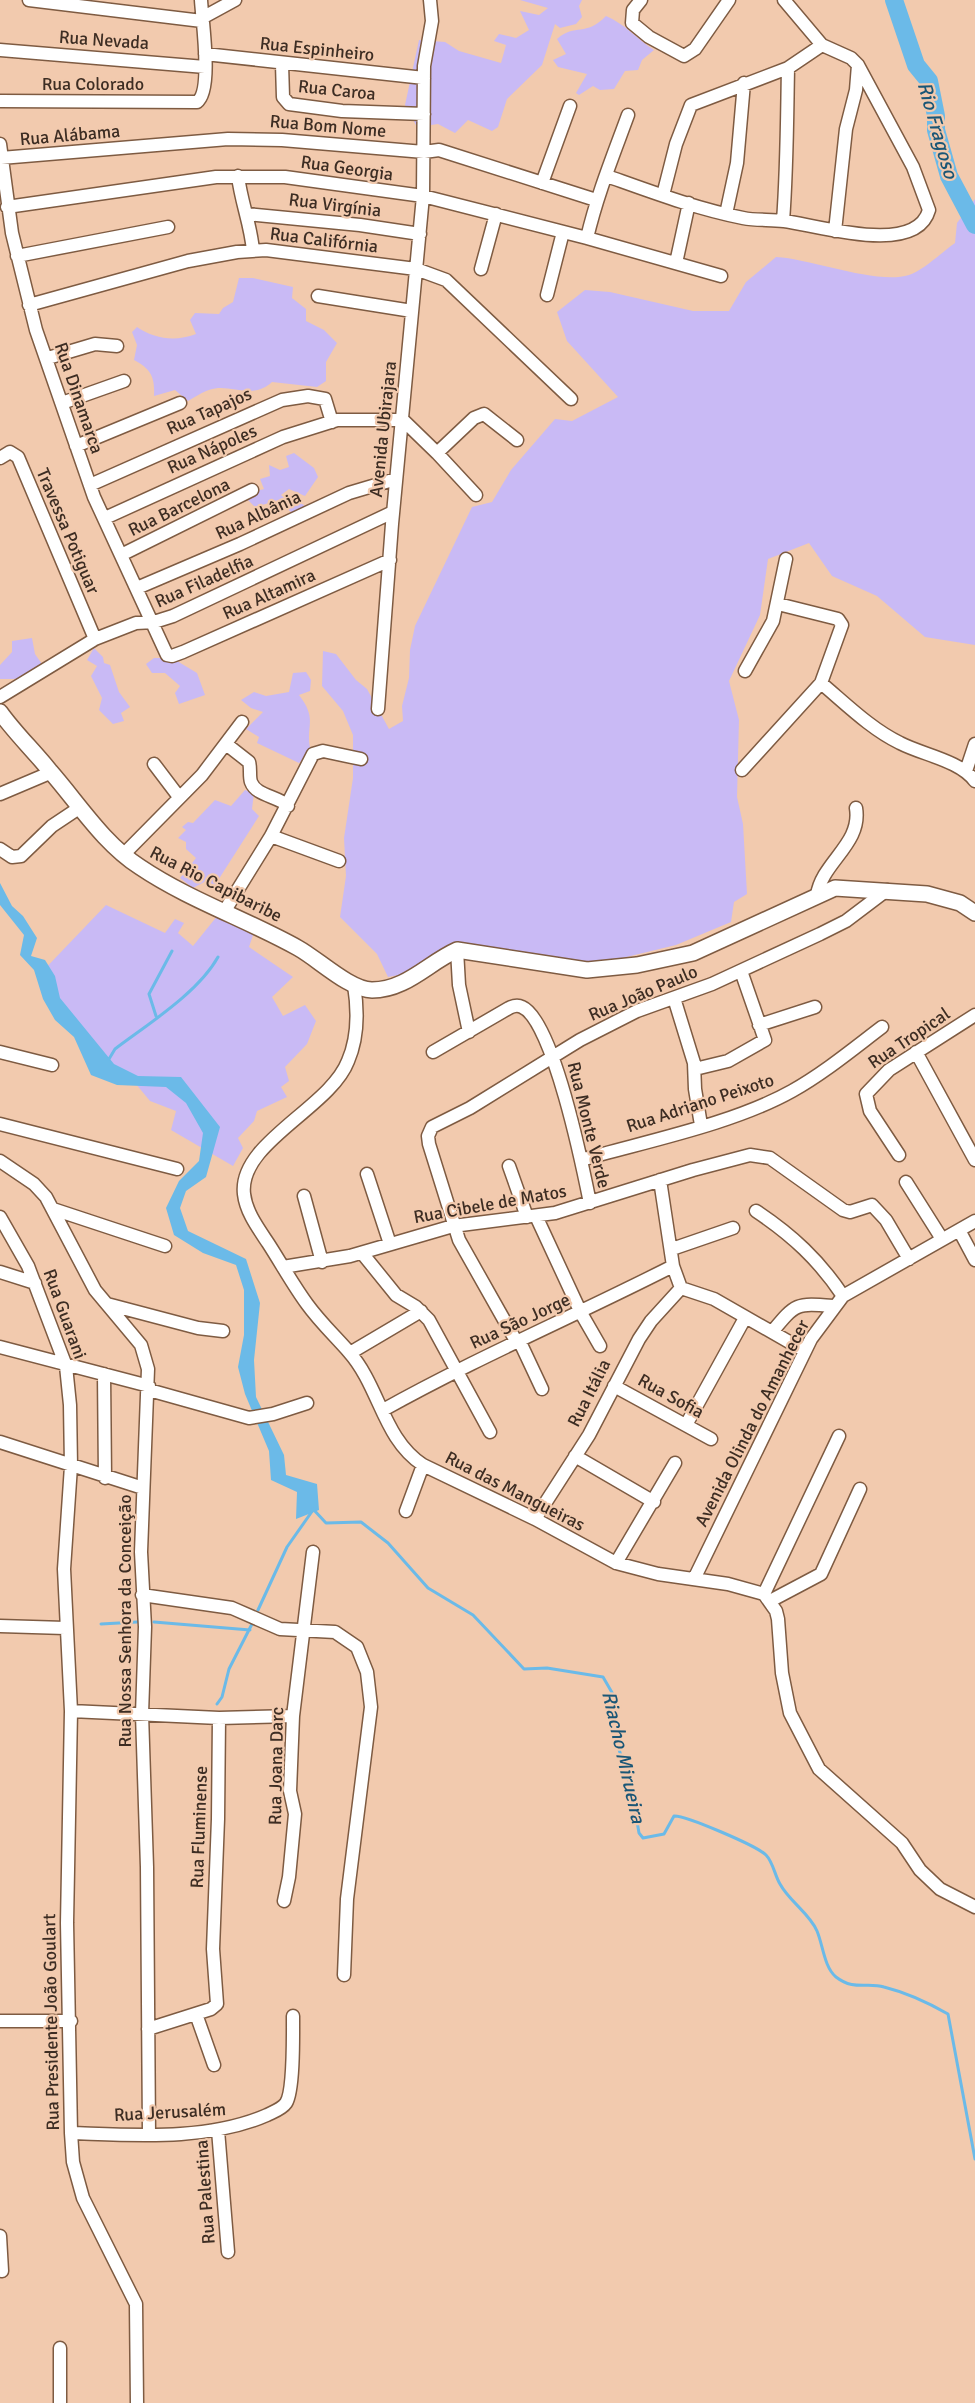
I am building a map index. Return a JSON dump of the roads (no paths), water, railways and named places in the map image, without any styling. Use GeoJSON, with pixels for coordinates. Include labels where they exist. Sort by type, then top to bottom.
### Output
{"type":"FeatureCollection","features":[{"type":"Feature","properties":{"kind":"street"},"geometry":{"type":"LineString","coordinates":[[28,0],[202,20],[235,0]]}},
{"type":"Feature","properties":{"kind":"street"},"geometry":{"type":"LineString","coordinates":[[201,0],[205,61]]}},
{"type":"Feature","properties":{"kind":"street","name":"Avenida Ubirajara"},"geometry":{"type":"LineString","coordinates":[[378,709],[393,512],[423,196],[425,50],[432,21],[430,0]]}},
{"type":"Feature","properties":{"kind":"street"},"geometry":{"type":"LineString","coordinates":[[641,0],[633,10],[632,23],[649,37],[684,56],[695,49],[729,0]]}},
{"type":"Feature","properties":{"kind":"street"},"geometry":{"type":"LineString","coordinates":[[608,176],[689,203],[757,221],[783,221],[835,231],[894,236],[924,219],[928,214],[928,204],[913,167],[858,64],[851,58],[822,45],[784,0]]}},
{"type":"Feature","properties":{"kind":"street"},"geometry":{"type":"LineString","coordinates":[[663,195],[676,144],[691,105],[788,68],[822,45]]}},
{"type":"Feature","properties":{"kind":"street","name":"Rua Nevada"},"geometry":{"type":"LineString","coordinates":[[0,50],[205,61]]}},
{"type":"Feature","properties":{"kind":"street","name":"Rua Espinheiro"},"geometry":{"type":"LineString","coordinates":[[205,61],[282,64],[424,78]]}},
{"type":"Feature","properties":{"kind":"street","name":"Rua Colorado"},"geometry":{"type":"LineString","coordinates":[[0,101],[197,102],[203,96],[205,61]]}},
{"type":"Feature","properties":{"kind":"street","name":"Rua Caroa"},"geometry":{"type":"LineString","coordinates":[[282,64],[283,98],[289,104],[342,111],[424,114]]}},
{"type":"Feature","properties":{"kind":"street"},"geometry":{"type":"LineString","coordinates":[[835,231],[846,129],[856,90],[858,64]]}},
{"type":"Feature","properties":{"kind":"street"},"geometry":{"type":"LineString","coordinates":[[783,221],[788,160],[786,131],[788,68]]}},
{"type":"Feature","properties":{"kind":"street"},"geometry":{"type":"LineString","coordinates":[[726,214],[737,163],[744,83]]}},
{"type":"Feature","properties":{"kind":"street"},"geometry":{"type":"LineString","coordinates":[[542,183],[570,106]]}},
{"type":"Feature","properties":{"kind":"street"},"geometry":{"type":"LineString","coordinates":[[587,238],[596,200],[608,176],[628,115]]}},
{"type":"Feature","properties":{"kind":"street","name":"Rua Bom Nome"},"geometry":{"type":"LineString","coordinates":[[141,146],[228,139],[282,140],[424,152],[439,150],[596,200]]}},
{"type":"Feature","properties":{"kind":"street","name":"Rua Alábama"},"geometry":{"type":"LineString","coordinates":[[0,149],[141,146]]}},
{"type":"Feature","properties":{"kind":"street","name":"Rua Dinamarca"},"geometry":{"type":"LineString","coordinates":[[0,149],[16,256],[29,305],[90,484],[154,622],[164,652]]}},
{"type":"Feature","properties":{"kind":"street"},"geometry":{"type":"LineString","coordinates":[[238,176],[240,197],[246,214],[253,251]]}},
{"type":"Feature","properties":{"kind":"street","name":"Rua Georgia"},"geometry":{"type":"LineString","coordinates":[[7,207],[238,176],[285,177],[423,196],[587,238],[721,276]]}},
{"type":"Feature","properties":{"kind":"street"},"geometry":{"type":"LineString","coordinates":[[676,263],[689,203]]}},
{"type":"Feature","properties":{"kind":"street","name":"Rua Virgínia"},"geometry":{"type":"LineString","coordinates":[[246,214],[360,225],[420,234]]}},
{"type":"Feature","properties":{"kind":"street"},"geometry":{"type":"LineString","coordinates":[[481,269],[496,214]]}},
{"type":"Feature","properties":{"kind":"street"},"geometry":{"type":"LineString","coordinates":[[16,256],[168,227]]}},
{"type":"Feature","properties":{"kind":"street"},"geometry":{"type":"LineString","coordinates":[[547,295],[562,232]]}},
{"type":"Feature","properties":{"kind":"street","name":"Rua Califórnia"},"geometry":{"type":"LineString","coordinates":[[29,305],[188,261],[253,251],[266,250],[416,269],[446,280],[571,399]]}},
{"type":"Feature","properties":{"kind":"street"},"geometry":{"type":"LineString","coordinates":[[318,296],[412,310]]}},
{"type":"Feature","properties":{"kind":"street"},"geometry":{"type":"LineString","coordinates":[[48,358],[95,344],[117,346]]}},
{"type":"Feature","properties":{"kind":"street"},"geometry":{"type":"LineString","coordinates":[[62,403],[124,381]]}},
{"type":"Feature","properties":{"kind":"street","name":"Rua Tapajos"},"geometry":{"type":"LineString","coordinates":[[90,484],[282,400],[308,396],[325,399],[335,421]]}},
{"type":"Feature","properties":{"kind":"street"},"geometry":{"type":"LineString","coordinates":[[76,446],[180,403]]}},
{"type":"Feature","properties":{"kind":"street"},"geometry":{"type":"LineString","coordinates":[[437,453],[479,414],[484,414],[517,440]]}},
{"type":"Feature","properties":{"kind":"street"},"geometry":{"type":"LineString","coordinates":[[403,420],[476,495]]}},
{"type":"Feature","properties":{"kind":"street","name":"Rua Nápoles"},"geometry":{"type":"LineString","coordinates":[[105,518],[283,437],[335,421],[403,420]]}},
{"type":"Feature","properties":{"kind":"street","name":"Travessa Potiguar"},"geometry":{"type":"LineString","coordinates":[[0,458],[10,452],[18,458],[95,639]]}},
{"type":"Feature","properties":{"kind":"street","name":"Rua Albânia"},"geometry":{"type":"LineString","coordinates":[[137,588],[240,544],[341,496],[396,479]]}},
{"type":"Feature","properties":{"kind":"street","name":"Rua Barcelona"},"geometry":{"type":"LineString","coordinates":[[121,555],[252,490]]}},
{"type":"Feature","properties":{"kind":"street","name":"Rua Filadelfia"},"geometry":{"type":"LineString","coordinates":[[0,697],[95,639],[136,623],[154,622],[199,604],[393,512]]}},
{"type":"Feature","properties":{"kind":"street"},"geometry":{"type":"LineString","coordinates":[[746,671],[769,632],[778,604],[786,559]]}},
{"type":"Feature","properties":{"kind":"street","name":"Rua Altamira"},"geometry":{"type":"LineString","coordinates":[[164,652],[172,656],[183,652],[390,560]]}},
{"type":"Feature","properties":{"kind":"street"},"geometry":{"type":"LineString","coordinates":[[742,770],[821,684],[840,636],[840,622],[832,617],[778,604]]}},
{"type":"Feature","properties":{"kind":"street"},"geometry":{"type":"LineString","coordinates":[[821,684],[880,731],[900,743],[966,771],[975,781]]}},
{"type":"Feature","properties":{"kind":"street","name":"Rua Rio Capibaribe"},"geometry":{"type":"LineString","coordinates":[[0,712],[52,772],[79,808],[123,855],[156,878],[300,949],[354,985]]}},
{"type":"Feature","properties":{"kind":"street"},"geometry":{"type":"LineString","coordinates":[[123,855],[202,775],[242,722]]}},
{"type":"Feature","properties":{"kind":"street"},"geometry":{"type":"LineString","coordinates":[[226,744],[249,762],[251,780],[256,788],[278,798],[288,806]]}},
{"type":"Feature","properties":{"kind":"street"},"geometry":{"type":"LineString","coordinates":[[966,771],[975,744]]}},
{"type":"Feature","properties":{"kind":"street"},"geometry":{"type":"LineString","coordinates":[[224,912],[288,806],[310,758],[318,751],[361,759]]}},
{"type":"Feature","properties":{"kind":"street"},"geometry":{"type":"LineString","coordinates":[[154,764],[179,797]]}},
{"type":"Feature","properties":{"kind":"street"},"geometry":{"type":"LineString","coordinates":[[0,794],[52,772]]}},
{"type":"Feature","properties":{"kind":"street"},"geometry":{"type":"LineString","coordinates":[[0,849],[12,857],[21,856],[52,826],[79,808]]}},
{"type":"Feature","properties":{"kind":"street"},"geometry":{"type":"LineString","coordinates":[[817,895],[821,878],[855,830],[856,808]]}},
{"type":"Feature","properties":{"kind":"street"},"geometry":{"type":"LineString","coordinates":[[271,836],[339,861]]}},
{"type":"Feature","properties":{"kind":"street"},"geometry":{"type":"LineString","coordinates":[[354,985],[369,990],[397,987],[441,957],[457,950],[558,968],[610,969],[693,953],[836,888],[887,890],[944,898],[975,913]]}},
{"type":"Feature","properties":{"kind":"street","name":"Rua João Paulo"},"geometry":{"type":"LineString","coordinates":[[453,1226],[429,1144],[428,1136],[432,1127],[470,1108],[552,1056],[606,1026],[741,971],[846,921],[887,890]]}},
{"type":"Feature","properties":{"kind":"street"},"geometry":{"type":"LineString","coordinates":[[434,1052],[469,1032],[459,985],[457,950]]}},
{"type":"Feature","properties":{"kind":"street"},"geometry":{"type":"LineString","coordinates":[[695,1069],[721,1064],[763,1043],[765,1036],[759,1025],[741,971]]}},
{"type":"Feature","properties":{"kind":"street","name":"Rua das Mangueiras"},"geometry":{"type":"LineString","coordinates":[[354,985],[357,1018],[348,1063],[315,1103],[262,1150],[248,1168],[244,1181],[245,1203],[307,1304],[350,1353],[383,1410],[398,1443],[408,1455],[423,1465],[534,1519],[616,1563],[658,1574],[696,1577],[767,1598]]}},
{"type":"Feature","properties":{"kind":"street"},"geometry":{"type":"LineString","coordinates":[[674,998],[695,1069],[695,1089],[701,1125]]}},
{"type":"Feature","properties":{"kind":"street"},"geometry":{"type":"LineString","coordinates":[[759,1025],[815,1006]]}},
{"type":"Feature","properties":{"kind":"street","name":"Rua Monte Verde"},"geometry":{"type":"LineString","coordinates":[[469,1032],[509,1008],[522,1007],[543,1033],[552,1056],[581,1160],[590,1203]]}},
{"type":"Feature","properties":{"kind":"street","name":"Rua Tropical"},"geometry":{"type":"LineString","coordinates":[[899,1155],[870,1111],[866,1094],[876,1081],[916,1052],[975,1016]]}},
{"type":"Feature","properties":{"kind":"street","name":"Rua Adriano Peixoto"},"geometry":{"type":"LineString","coordinates":[[581,1160],[745,1111],[790,1092],[828,1068],[882,1027]]}},
{"type":"Feature","properties":{"kind":"street"},"geometry":{"type":"LineString","coordinates":[[0,1052],[52,1065]]}},
{"type":"Feature","properties":{"kind":"street"},"geometry":{"type":"LineString","coordinates":[[916,1052],[975,1160]]}},
{"type":"Feature","properties":{"kind":"street"},"geometry":{"type":"LineString","coordinates":[[0,1124],[177,1169]]}},
{"type":"Feature","properties":{"kind":"street","name":"Rua Cibele de Matos"},"geometry":{"type":"LineString","coordinates":[[283,1267],[322,1262],[362,1253],[453,1226],[531,1217],[590,1203],[724,1161],[760,1155],[770,1158],[850,1212],[873,1206],[886,1220],[909,1259]]}},
{"type":"Feature","properties":{"kind":"street","name":"Rua Nossa Senhora da Conceição"},"geometry":{"type":"LineString","coordinates":[[0,1161],[34,1184],[53,1209],[85,1272],[107,1304],[141,1345],[148,1369],[149,1388],[142,1488],[142,1595],[145,1627],[142,1714],[147,1867],[149,2134]]}},
{"type":"Feature","properties":{"kind":"street"},"geometry":{"type":"LineString","coordinates":[[509,1166],[531,1217],[600,1346]]}},
{"type":"Feature","properties":{"kind":"street"},"geometry":{"type":"LineString","coordinates":[[367,1174],[390,1244]]}},
{"type":"Feature","properties":{"kind":"street"},"geometry":{"type":"LineString","coordinates":[[660,1180],[673,1266],[681,1288],[699,1292],[805,1351]]}},
{"type":"Feature","properties":{"kind":"street"},"geometry":{"type":"LineString","coordinates":[[906,1182],[942,1239]]}},
{"type":"Feature","properties":{"kind":"street"},"geometry":{"type":"LineString","coordinates":[[303,1196],[322,1262]]}},
{"type":"Feature","properties":{"kind":"street"},"geometry":{"type":"LineString","coordinates":[[53,1209],[165,1246]]}},
{"type":"Feature","properties":{"kind":"street"},"geometry":{"type":"LineString","coordinates":[[756,1211],[809,1252],[824,1267],[843,1296]]}},
{"type":"Feature","properties":{"kind":"street","name":"Rua Guarani"},"geometry":{"type":"LineString","coordinates":[[0,1217],[21,1251],[35,1282],[66,1366],[70,1405],[71,1466]]}},
{"type":"Feature","properties":{"kind":"street","name":"Avenida Olinda do Amanhecer"},"geometry":{"type":"LineString","coordinates":[[696,1577],[805,1351],[833,1306],[843,1296],[975,1221]]}},
{"type":"Feature","properties":{"kind":"street"},"geometry":{"type":"LineString","coordinates":[[453,1226],[542,1389]]}},
{"type":"Feature","properties":{"kind":"street"},"geometry":{"type":"LineString","coordinates":[[672,1249],[733,1228]]}},
{"type":"Feature","properties":{"kind":"street"},"geometry":{"type":"LineString","coordinates":[[959,1230],[975,1260]]}},
{"type":"Feature","properties":{"kind":"street"},"geometry":{"type":"LineString","coordinates":[[362,1253],[390,1288],[421,1311],[429,1320],[490,1432]]}},
{"type":"Feature","properties":{"kind":"street","name":"Rua São Jorge"},"geometry":{"type":"LineString","coordinates":[[383,1410],[456,1371],[581,1313],[673,1266]]}},
{"type":"Feature","properties":{"kind":"street"},"geometry":{"type":"LineString","coordinates":[[0,1272],[35,1282]]}},
{"type":"Feature","properties":{"kind":"street","name":"Rua Itália"},"geometry":{"type":"LineString","coordinates":[[534,1519],[575,1456],[651,1321],[681,1288]]}},
{"type":"Feature","properties":{"kind":"street"},"geometry":{"type":"LineString","coordinates":[[107,1304],[198,1328],[223,1331]]}},
{"type":"Feature","properties":{"kind":"street"},"geometry":{"type":"LineString","coordinates":[[772,1332],[791,1309],[801,1304],[833,1306]]}},
{"type":"Feature","properties":{"kind":"street"},"geometry":{"type":"LineString","coordinates":[[350,1353],[421,1311]]}},
{"type":"Feature","properties":{"kind":"street"},"geometry":{"type":"LineString","coordinates":[[686,1425],[745,1318]]}},
{"type":"Feature","properties":{"kind":"street"},"geometry":{"type":"LineString","coordinates":[[0,1347],[66,1366],[104,1374],[249,1418],[273,1414],[307,1403]]}},
{"type":"Feature","properties":{"kind":"street"},"geometry":{"type":"LineString","coordinates":[[104,1374],[105,1478]]}},
{"type":"Feature","properties":{"kind":"street","name":"Rua Sofia"},"geometry":{"type":"LineString","coordinates":[[614,1386],[711,1439]]}},
{"type":"Feature","properties":{"kind":"street"},"geometry":{"type":"LineString","coordinates":[[767,1598],[839,1436]]}},
{"type":"Feature","properties":{"kind":"street"},"geometry":{"type":"LineString","coordinates":[[0,1442],[105,1478],[142,1488]]}},
{"type":"Feature","properties":{"kind":"street"},"geometry":{"type":"LineString","coordinates":[[575,1456],[654,1502]]}},
{"type":"Feature","properties":{"kind":"street"},"geometry":{"type":"LineString","coordinates":[[616,1563],[675,1463]]}},
{"type":"Feature","properties":{"kind":"street"},"geometry":{"type":"LineString","coordinates":[[406,1511],[423,1465]]}},
{"type":"Feature","properties":{"kind":"street","name":"Rua Presidente João Goulart"},"geometry":{"type":"LineString","coordinates":[[71,1466],[64,1569],[65,1628],[71,1711],[67,1923],[73,2162],[83,2198],[136,2304],[137,2403]]}},
{"type":"Feature","properties":{"kind":"street"},"geometry":{"type":"LineString","coordinates":[[767,1598],[821,1574],[860,1489]]}},
{"type":"Feature","properties":{"kind":"street","name":"Rua Joana Darc"},"geometry":{"type":"LineString","coordinates":[[284,1901],[289,1877],[295,1814],[290,1785],[293,1716],[313,1552]]}},
{"type":"Feature","properties":{"kind":"street"},"geometry":{"type":"LineString","coordinates":[[142,1595],[232,1608],[280,1629],[335,1632],[357,1647],[367,1672],[372,1707],[346,1899],[344,1975]]}},
{"type":"Feature","properties":{"kind":"street"},"geometry":{"type":"LineString","coordinates":[[767,1598],[776,1611],[781,1630],[782,1673],[790,1713],[819,1769],[902,1843],[920,1870],[940,1889],[975,1907]]}},
{"type":"Feature","properties":{"kind":"street"},"geometry":{"type":"LineString","coordinates":[[0,1626],[65,1628]]}},
{"type":"Feature","properties":{"kind":"street"},"geometry":{"type":"LineString","coordinates":[[71,1711],[219,1718],[293,1716]]}},
{"type":"Feature","properties":{"kind":"street","name":"Rua Fluminense"},"geometry":{"type":"LineString","coordinates":[[196,2014],[215,2007],[217,1998],[213,1937],[219,1718]]}},
{"type":"Feature","properties":{"kind":"street"},"geometry":{"type":"LineString","coordinates":[[148,2028],[196,2014],[214,2065]]}},
{"type":"Feature","properties":{"kind":"street","name":"Rua Jerusalém"},"geometry":{"type":"LineString","coordinates":[[71,2133],[149,2134],[218,2130],[248,2123],[285,2105],[289,2095],[293,2016]]}},
{"type":"Feature","properties":{"kind":"street"},"geometry":{"type":"LineString","coordinates":[[0,2021],[71,2021]]}},
{"type":"Feature","properties":{"kind":"street","name":"Rua Palestina"},"geometry":{"type":"LineString","coordinates":[[218,2130],[228,2252]]}},
{"type":"Feature","properties":{"kind":"street"},"geometry":{"type":"LineString","coordinates":[[0,2236],[2,2271]]}},
{"type":"Feature","properties":{"kind":"street"},"geometry":{"type":"LineString","coordinates":[[60,2348],[60,2403]]}},
{"type":"Feature","properties":{"kind":"water"},"geometry":{"type":"Polygon","coordinates":[[[0,883],[12,906],[23,916],[37,938],[31,956],[45,960],[55,976],[60,998],[114,1064],[138,1076],[181,1077],[220,1127],[206,1177],[186,1191],[180,1208],[188,1231],[246,1259],[260,1303],[254,1360],[256,1397],[284,1455],[286,1475],[317,1484],[319,1510],[296,1519],[297,1492],[271,1480],[269,1451],[245,1394],[238,1367],[244,1335],[244,1290],[236,1265],[203,1253],[174,1235],[166,1208],[179,1181],[199,1161],[203,1133],[186,1103],[166,1087],[117,1085],[91,1075],[74,1037],[55,1020],[43,999],[34,970],[20,955],[24,935],[0,905],[0,883]]]}},
{"type":"Feature","properties":{"kind":"waterway","name":"Rio Fragoso"},"geometry":{"type":"LineString","coordinates":[[894,0],[916,65],[929,81],[936,116],[936,130],[949,176],[975,225]]}},
{"type":"Feature","properties":{"kind":"waterway"},"geometry":{"type":"LineString","coordinates":[[156,1016],[149,994],[172,951]]}},
{"type":"Feature","properties":{"kind":"waterway"},"geometry":{"type":"LineString","coordinates":[[109,1059],[115,1049],[157,1018],[198,983],[218,957]]}},
{"type":"Feature","properties":{"kind":"waterway","name":"Riacho Mirueira"},"geometry":{"type":"LineString","coordinates":[[313,1509],[326,1523],[361,1522],[388,1543],[428,1588],[473,1615],[524,1669],[547,1668],[603,1677],[614,1696],[618,1746],[632,1792],[639,1833],[643,1838],[664,1834],[674,1816],[736,1838],[760,1851],[768,1858],[784,1890],[814,1925],[826,1962],[836,1977],[849,1984],[878,1986],[901,1992],[948,2014],[975,2159]]}},
{"type":"Feature","properties":{"kind":"waterway"},"geometry":{"type":"LineString","coordinates":[[258,1610],[287,1547],[313,1510]]}},
{"type":"Feature","properties":{"kind":"waterway"},"geometry":{"type":"LineString","coordinates":[[101,1624],[137,1622]]}},
{"type":"Feature","properties":{"kind":"waterway"},"geometry":{"type":"LineString","coordinates":[[154,1622],[250,1630]]}},
{"type":"Feature","properties":{"kind":"waterway"},"geometry":{"type":"LineString","coordinates":[[217,1704],[222,1697],[229,1669],[253,1622]]}}]}
